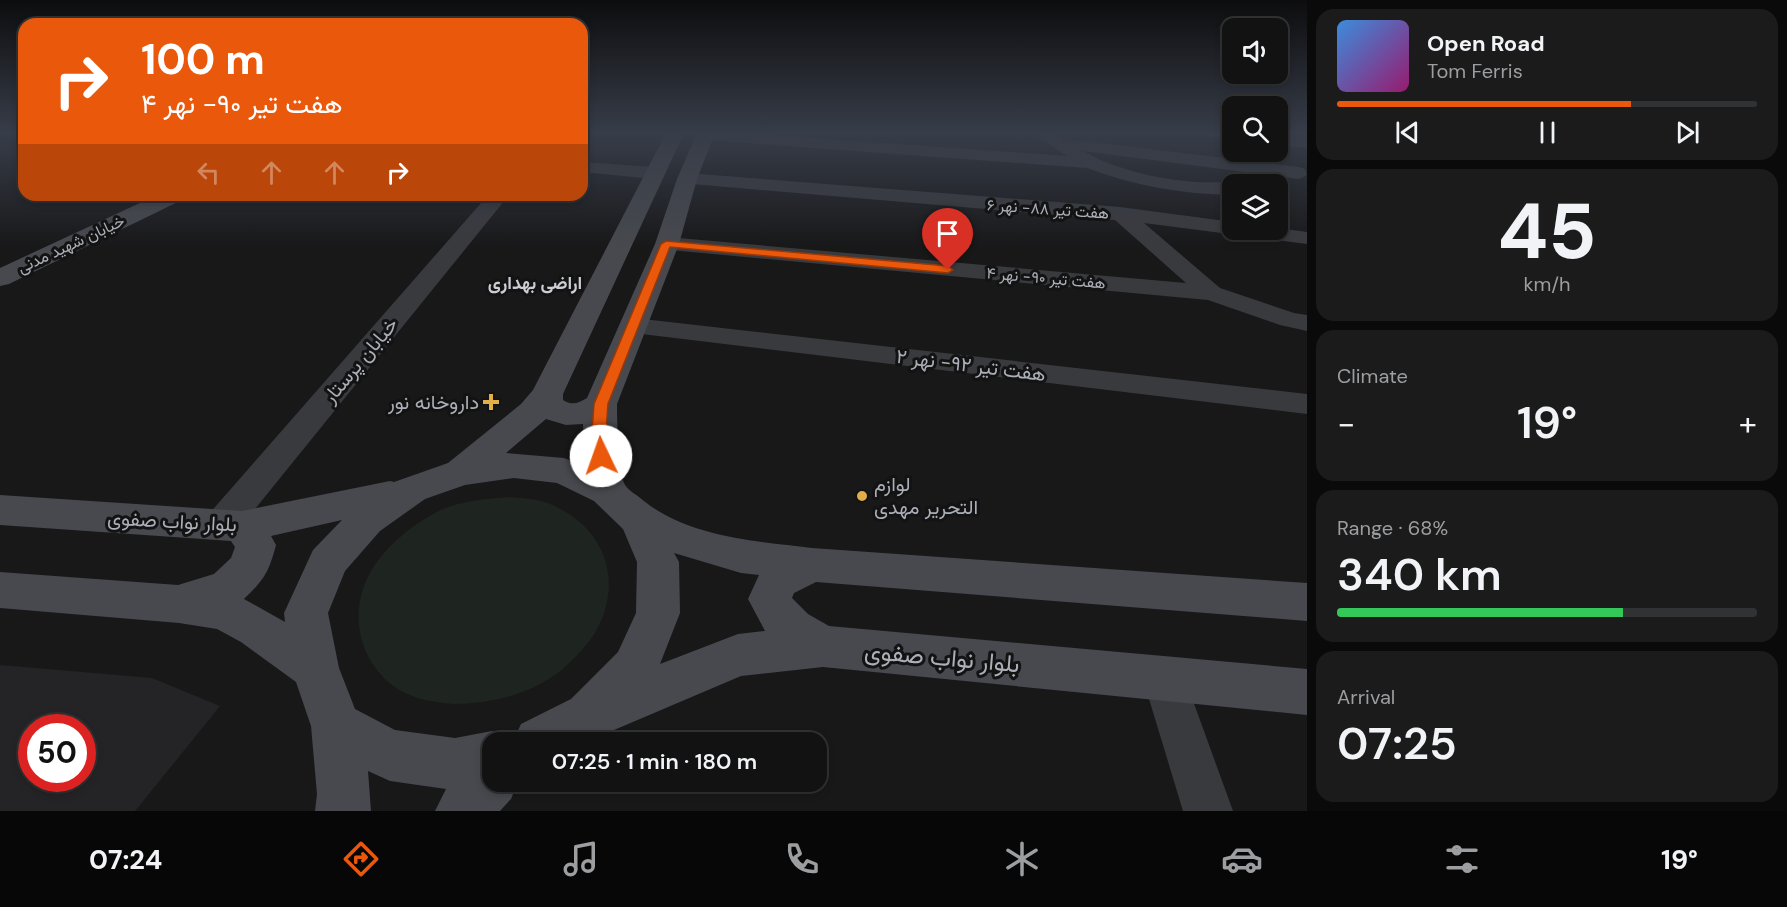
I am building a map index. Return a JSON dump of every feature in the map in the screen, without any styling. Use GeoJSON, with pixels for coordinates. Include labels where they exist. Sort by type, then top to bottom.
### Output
{"type":"FeatureCollection","features":[{"type":"Feature","properties":{"kind":"main road"},"geometry":{"type":"LineString","coordinates":[[607,491],[599,432],[601,404],[666,244],[690,171]]}},
{"type":"Feature","properties":{"kind":"main road"},"geometry":{"type":"LineString","coordinates":[[462,471],[533,412],[547,394],[654,173]]}},
{"type":"Feature","properties":{"kind":"main road","name":"خیابان شهید مدنی"},"geometry":{"type":"LineString","coordinates":[[0,278],[161,201]]}},
{"type":"Feature","properties":{"kind":"main road"},"geometry":{"type":"LineString","coordinates":[[547,394],[547,403],[554,410],[565,414],[579,415],[592,411],[601,404]]}},
{"type":"Feature","properties":{"kind":"main road"},"geometry":{"type":"LineString","coordinates":[[343,811],[344,794],[336,726],[315,668],[306,613],[328,562],[366,520],[412,489],[462,471],[514,465],[564,471],[607,491],[639,520],[695,544],[741,556],[812,565],[1307,602]]}},
{"type":"Feature","properties":{"kind":"main road","name":"بلوار نواب صفوی"},"geometry":{"type":"LineString","coordinates":[[0,510],[232,525],[355,504],[412,489]]}},
{"type":"Feature","properties":{"kind":"main road"},"geometry":{"type":"LineString","coordinates":[[558,732],[589,716],[635,667],[658,613],[658,562],[639,520]]}},
{"type":"Feature","properties":{"kind":"main road"},"geometry":{"type":"LineString","coordinates":[[179,604],[228,587],[249,568],[256,545],[232,525]]}},
{"type":"Feature","properties":{"kind":"main road"},"geometry":{"type":"LineString","coordinates":[[812,565],[777,581],[770,599],[784,624],[823,646]]}},
{"type":"Feature","properties":{"kind":"main road"},"geometry":{"type":"LineString","coordinates":[[0,590],[179,604],[225,611],[258,628],[315,668]]}},
{"type":"Feature","properties":{"kind":"main road","name":"بلوار نواب صفوی"},"geometry":{"type":"LineString","coordinates":[[589,716],[738,656],[823,646],[1307,692]]}},
{"type":"Feature","properties":{"kind":"main road"},"geometry":{"type":"LineString","coordinates":[[336,726],[390,755],[455,764],[482,758]]}},
{"type":"Feature","properties":{"kind":"main road"},"geometry":{"type":"LineString","coordinates":[[463,811],[482,791]]}},
{"type":"Feature","properties":{"kind":"street"},"geometry":{"type":"LineString","coordinates":[[628,171],[654,173]]}},
{"type":"Feature","properties":{"kind":"street"},"geometry":{"type":"LineString","coordinates":[[1095,171],[1121,214],[1211,293],[1298,321],[1307,340]]}},
{"type":"Feature","properties":{"kind":"street"},"geometry":{"type":"LineString","coordinates":[[1109,171],[1164,186],[1222,189]]}},
{"type":"Feature","properties":{"kind":"street"},"geometry":{"type":"LineString","coordinates":[[1244,171],[1304,181]]}},
{"type":"Feature","properties":{"kind":"street","name":"هفت تیر ۸۸- نهر ۶"},"geometry":{"type":"LineString","coordinates":[[687,179],[1121,214],[1222,227]]}},
{"type":"Feature","properties":{"kind":"street"},"geometry":{"type":"LineString","coordinates":[[1288,186],[1304,181]]}},
{"type":"Feature","properties":{"kind":"street","name":"خیابان پرستار"},"geometry":{"type":"LineString","coordinates":[[232,525],[494,201]]}},
{"type":"Feature","properties":{"kind":"street"},"geometry":{"type":"LineString","coordinates":[[1288,236],[1307,238]]}},
{"type":"Feature","properties":{"kind":"street","name":"هفت تیر ۹۰- نهر ۴"},"geometry":{"type":"LineString","coordinates":[[666,244],[1211,293]]}},
{"type":"Feature","properties":{"kind":"street","name":"هفت تیر ۹۲- نهر ۲"},"geometry":{"type":"LineString","coordinates":[[634,326],[1307,404]]}},
{"type":"Feature","properties":{"kind":"street"},"geometry":{"type":"LineString","coordinates":[[1165,679],[1208,811]]}},
{"type":"Feature","properties":{"kind":"shaded area"},"geometry":{"type":"Polygon","coordinates":[[[509,497],[545,502],[565,511],[582,524],[594,538],[603,555],[608,573],[608,593],[604,613],[595,633],[579,654],[557,674],[515,695],[485,702],[455,704],[424,700],[408,695],[381,675],[370,660],[363,644],[359,627],[359,610],[362,592],[369,575],[379,559],[398,539],[435,513],[461,503],[509,497]]]}},
{"type":"Feature","properties":{"kind":"shaded area"},"geometry":{"type":"Polygon","coordinates":[[[0,665],[152,678],[220,706],[135,811],[0,811],[0,665]]]}},
{"type":"Feature","properties":{"kind":"place","name":"داروخانه نور"},"geometry":{"type":"Point","coordinates":[491,402]}},
{"type":"Feature","properties":{"kind":"place","name":"لوازم التحریر مهدی"},"geometry":{"type":"Point","coordinates":[862,496]}},
{"type":"Feature","properties":{"kind":"district","name":"اراضی بهداری"},"geometry":{"type":"Point","coordinates":[535,283]}},
{"type":"Feature","properties":{"kind":"route"},"geometry":{"type":"LineString","coordinates":[[601,456],[599,432],[601,404],[666,244],[948,270]]}}]}
